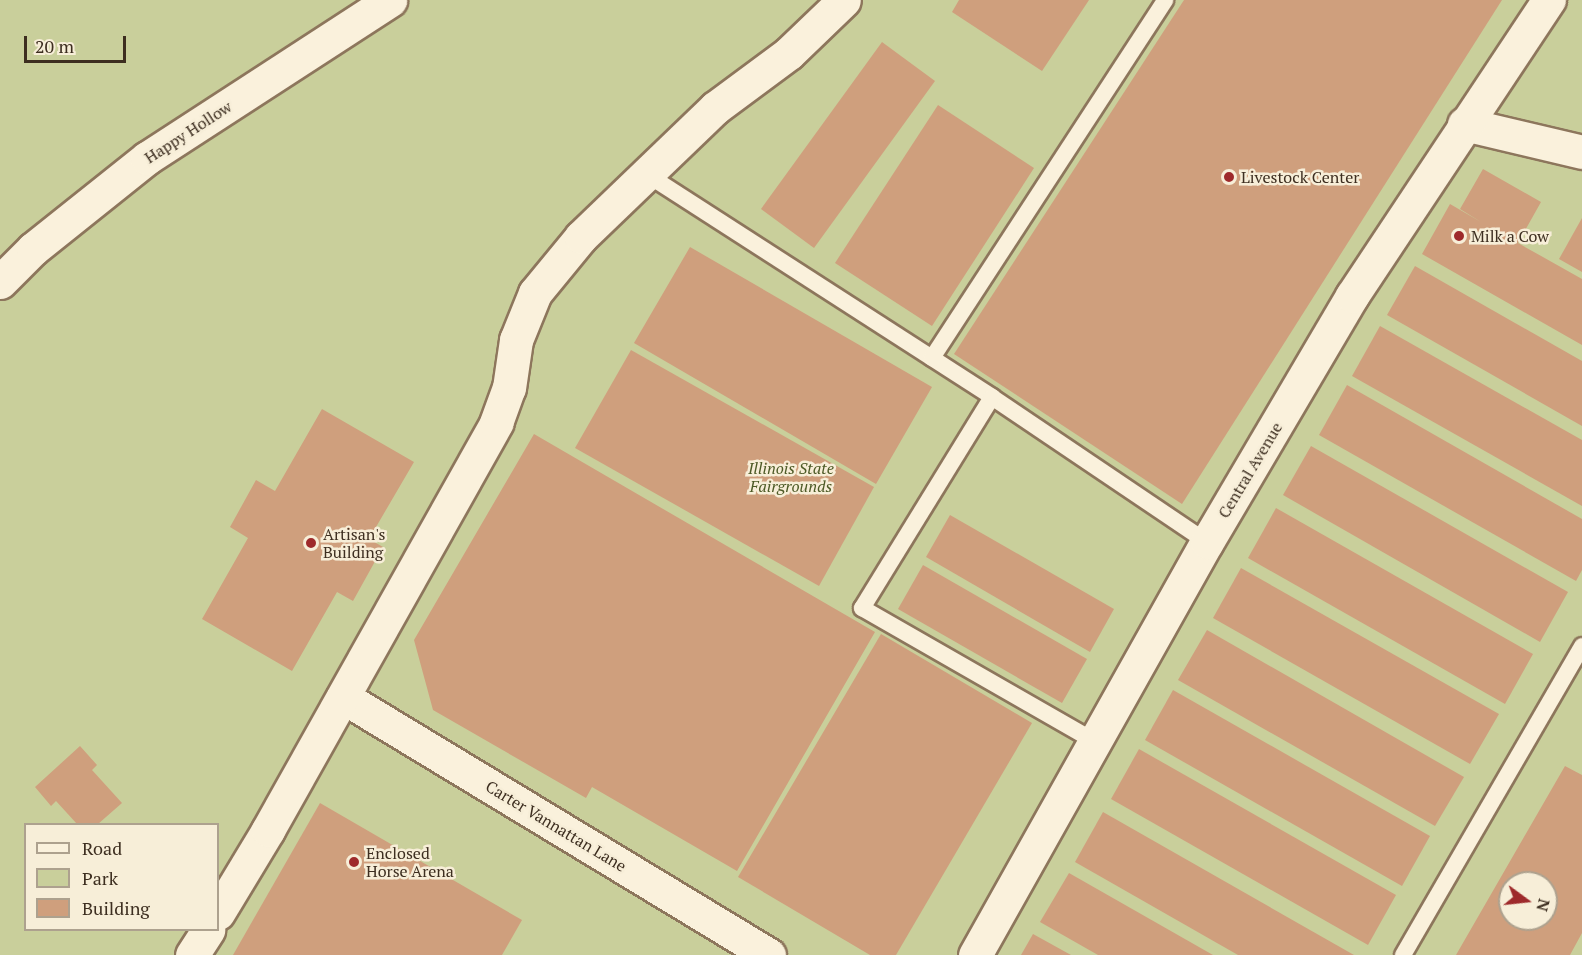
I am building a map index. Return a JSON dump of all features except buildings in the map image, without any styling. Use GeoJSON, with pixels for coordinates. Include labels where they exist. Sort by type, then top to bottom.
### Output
{"type":"FeatureCollection","features":[{"type":"Feature","properties":{"kind":"street","name":"Happy Hollow"},"geometry":{"type":"LineString","coordinates":[[0,282],[33,249],[147,158],[390,0]]}},
{"type":"Feature","properties":{"kind":"street"},"geometry":{"type":"LineString","coordinates":[[219,911],[343,697],[496,423],[509,388],[516,340],[535,293],[581,237],[648,175],[715,108],[789,53],[844,0]]}},
{"type":"Feature","properties":{"kind":"street","name":"Central Avenue"},"geometry":{"type":"LineString","coordinates":[[975,955],[1207,542],[1352,296],[1464,124],[1549,0]]}},
{"type":"Feature","properties":{"kind":"street"},"geometry":{"type":"LineString","coordinates":[[1464,124],[1582,152]]}},
{"type":"Feature","properties":{"kind":"street","name":"Carter Vannattan Lane"},"geometry":{"type":"LineString","coordinates":[[343,697],[770,955]]}},
{"type":"Feature","properties":{"kind":"street"},"geometry":{"type":"LineString","coordinates":[[192,955],[207,931]]}},
{"type":"Feature","properties":{"kind":"lane"},"geometry":{"type":"LineString","coordinates":[[932,358],[1165,0]]}},
{"type":"Feature","properties":{"kind":"lane"},"geometry":{"type":"LineString","coordinates":[[648,175],[992,397],[1207,542]]}},
{"type":"Feature","properties":{"kind":"lane"},"geometry":{"type":"LineString","coordinates":[[992,397],[862,608],[1094,741]]}},
{"type":"Feature","properties":{"kind":"lane"},"geometry":{"type":"LineString","coordinates":[[1402,955],[1582,646]]}},
{"type":"Feature","properties":{"kind":"green space","name":"Illinois State Fairgrounds"},"geometry":{"type":"Polygon","coordinates":[[[0,0],[1582,0],[1582,955],[0,955],[0,0]]]}},
{"type":"Feature","properties":{"kind":"place","name":"Livestock Center"},"geometry":{"type":"Point","coordinates":[1229,177]}},
{"type":"Feature","properties":{"kind":"place","name":"Milk a Cow"},"geometry":{"type":"Point","coordinates":[1459,236]}},
{"type":"Feature","properties":{"kind":"place","name":"Artisan's Building"},"geometry":{"type":"Point","coordinates":[311,543]}},
{"type":"Feature","properties":{"kind":"place","name":"Enclosed Horse Arena"},"geometry":{"type":"Point","coordinates":[354,862]}}]}
